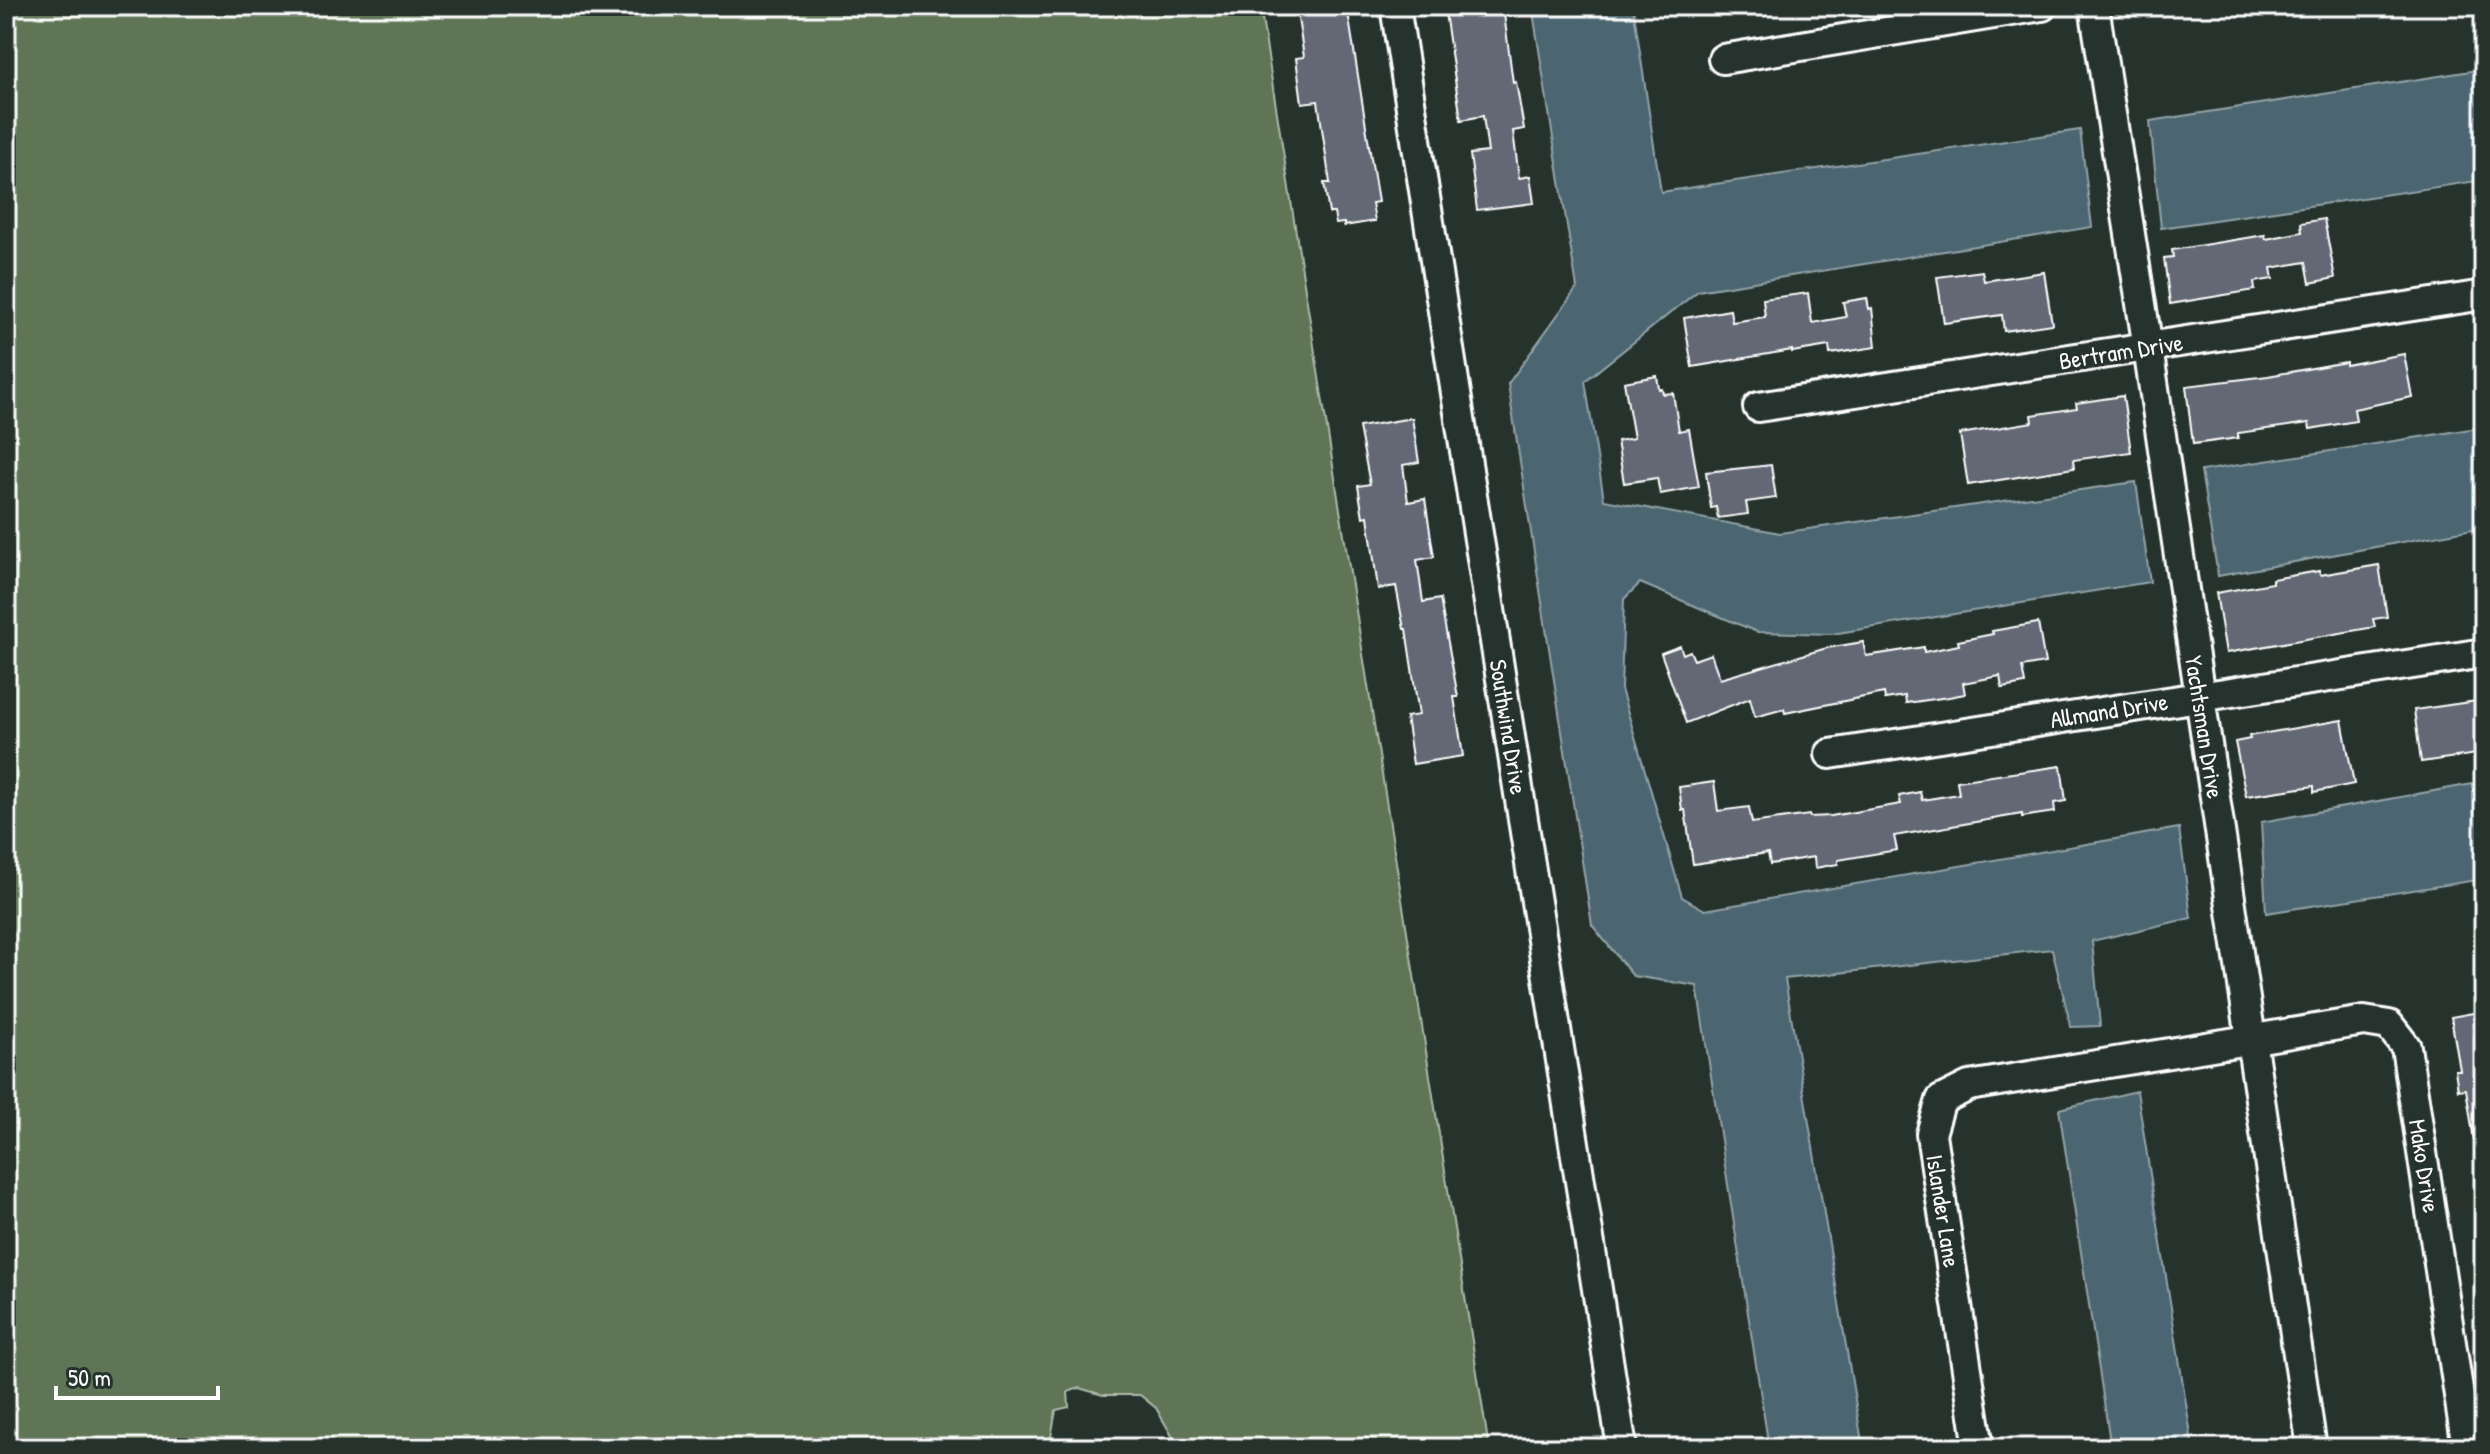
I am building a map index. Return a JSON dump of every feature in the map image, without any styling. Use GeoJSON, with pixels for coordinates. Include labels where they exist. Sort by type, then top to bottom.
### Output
{"type":"FeatureCollection","features":[{"type":"Feature","properties":{"kind":"street","name":"Southwind Drive"},"geometry":{"type":"LineString","coordinates":[[1395,6],[1622,1448]]}},
{"type":"Feature","properties":{"kind":"street"},"geometry":{"type":"LineString","coordinates":[[1723,59],[2042,6]]}},
{"type":"Feature","properties":{"kind":"street","name":"Yachtsman Drive"},"geometry":{"type":"LineString","coordinates":[[2094,6],[2312,1448]]}},
{"type":"Feature","properties":{"kind":"street","name":"Bertram Drive"},"geometry":{"type":"LineString","coordinates":[[1758,407],[2484,295]]}},
{"type":"Feature","properties":{"kind":"street","name":"Allmand Drive"},"geometry":{"type":"LineString","coordinates":[[1830,754],[2484,653]]}},
{"type":"Feature","properties":{"kind":"street","name":"Mako Drive"},"geometry":{"type":"LineString","coordinates":[[2252,1040],[2364,1021],[2389,1025],[2406,1047],[2467,1448]]}},
{"type":"Feature","properties":{"kind":"street","name":"Islander Lane"},"geometry":{"type":"LineString","coordinates":[[1979,1448],[1931,1134],[1941,1100],[1969,1086],[2252,1040]]}},
{"type":"Feature","properties":{"kind":"green space"},"geometry":{"type":"Polygon","coordinates":[[[6,6],[1260,6],[1489,1448],[1179,1448],[1156,1408],[1140,1395],[1103,1395],[1079,1388],[1068,1392],[1069,1407],[1056,1410],[1049,1448],[6,1448],[6,6]]]}},
{"type":"Feature","properties":{"kind":"water"},"geometry":{"type":"Polygon","coordinates":[[[1532,6],[1633,6],[1661,192],[2080,130],[2092,227],[1698,291],[1585,381],[1604,500],[1780,533],[2136,482],[2150,582],[1832,634],[1757,632],[1640,583],[1624,599],[1621,689],[1682,897],[1705,910],[2179,828],[2191,918],[2092,941],[2100,1026],[2071,1027],[2052,949],[1785,979],[1863,1448],[1769,1448],[1697,986],[1633,976],[1592,925],[1508,384],[1577,288],[1532,6]]]}},
{"type":"Feature","properties":{"kind":"water"},"geometry":{"type":"Polygon","coordinates":[[[2484,69],[2484,180],[2161,228],[2150,121],[2484,69]]]}},
{"type":"Feature","properties":{"kind":"water"},"geometry":{"type":"Polygon","coordinates":[[[2484,427],[2484,527],[2218,576],[2201,471],[2484,427]]]}},
{"type":"Feature","properties":{"kind":"water"},"geometry":{"type":"Polygon","coordinates":[[[2484,782],[2484,879],[2266,913],[2261,822],[2484,782]]]}},
{"type":"Feature","properties":{"kind":"water"},"geometry":{"type":"Polygon","coordinates":[[[2137,1091],[2193,1448],[2111,1448],[2059,1109],[2137,1091]]]}},
{"type":"Feature","properties":{"kind":"building"},"geometry":{"type":"Polygon","coordinates":[[[1302,6],[1347,6],[1378,202],[1372,203],[1375,221],[1344,226],[1344,223],[1336,224],[1334,213],[1329,213],[1324,183],[1330,183],[1318,101],[1302,103],[1296,58],[1304,57],[1297,12],[1303,11],[1302,6]]]}},
{"type":"Feature","properties":{"kind":"building"},"geometry":{"type":"Polygon","coordinates":[[[1444,6],[1503,6],[1513,83],[1516,82],[1524,129],[1513,131],[1519,178],[1530,176],[1534,203],[1477,210],[1470,154],[1488,152],[1483,116],[1461,120],[1444,6]]]}},
{"type":"Feature","properties":{"kind":"building"},"geometry":{"type":"Polygon","coordinates":[[[2324,219],[2335,278],[2310,283],[2306,262],[2271,268],[2273,279],[2254,282],[2255,290],[2170,304],[2164,258],[2173,257],[2172,250],[2302,232],[2301,223],[2324,219]]]}},
{"type":"Feature","properties":{"kind":"building"},"geometry":{"type":"Polygon","coordinates":[[[1982,271],[1984,281],[2044,272],[2052,324],[2004,331],[2002,315],[1944,323],[1937,277],[1982,271]]]}},
{"type":"Feature","properties":{"kind":"building"},"geometry":{"type":"Polygon","coordinates":[[[1808,293],[1812,323],[1846,317],[1843,302],[1867,298],[1869,309],[1872,308],[1876,347],[1830,354],[1829,346],[1792,350],[1692,367],[1684,318],[1730,310],[1732,322],[1765,317],[1763,299],[1808,293]]]}},
{"type":"Feature","properties":{"kind":"building"},"geometry":{"type":"Polygon","coordinates":[[[2404,354],[2412,397],[2354,409],[2356,421],[2310,429],[2309,423],[2238,433],[2238,438],[2193,444],[2186,386],[2346,362],[2346,365],[2404,354]]]}},
{"type":"Feature","properties":{"kind":"building"},"geometry":{"type":"Polygon","coordinates":[[[1657,376],[1663,394],[1673,393],[1679,431],[1689,429],[1699,487],[1660,494],[1657,478],[1624,483],[1617,441],[1634,438],[1624,382],[1657,376]]]}},
{"type":"Feature","properties":{"kind":"building"},"geometry":{"type":"Polygon","coordinates":[[[2123,396],[2131,452],[2073,460],[2074,468],[1968,485],[1960,434],[2033,422],[2032,415],[2077,408],[2076,403],[2123,396]]]}},
{"type":"Feature","properties":{"kind":"building"},"geometry":{"type":"Polygon","coordinates":[[[1412,418],[1419,462],[1403,465],[1408,502],[1425,499],[1434,557],[1417,560],[1423,602],[1440,599],[1458,697],[1454,697],[1463,756],[1413,764],[1406,717],[1419,715],[1406,629],[1396,586],[1378,589],[1368,516],[1363,517],[1358,486],[1370,484],[1359,427],[1412,418]]]}},
{"type":"Feature","properties":{"kind":"building"},"geometry":{"type":"Polygon","coordinates":[[[1771,465],[1776,498],[1746,502],[1748,514],[1718,518],[1716,507],[1711,508],[1706,472],[1771,465]]]}},
{"type":"Feature","properties":{"kind":"building"},"geometry":{"type":"Polygon","coordinates":[[[2379,565],[2387,617],[2373,619],[2375,627],[2226,653],[2216,593],[2272,583],[2272,579],[2379,565]]]}},
{"type":"Feature","properties":{"kind":"building"},"geometry":{"type":"Polygon","coordinates":[[[2038,623],[2045,663],[2022,667],[2025,684],[2002,688],[2000,676],[1963,683],[1965,694],[1949,697],[1906,703],[1905,696],[1885,699],[1884,693],[1785,713],[1784,709],[1755,717],[1750,698],[1686,723],[1661,653],[1680,646],[1683,654],[1690,651],[1694,660],[1711,654],[1720,679],[1827,648],[1863,642],[1866,656],[1924,647],[1924,652],[1959,645],[1958,641],[1993,634],[1992,631],[2038,623]]]}},
{"type":"Feature","properties":{"kind":"building"},"geometry":{"type":"Polygon","coordinates":[[[2484,700],[2484,753],[2421,762],[2414,710],[2484,700]]]}},
{"type":"Feature","properties":{"kind":"building"},"geometry":{"type":"Polygon","coordinates":[[[2342,720],[2354,784],[2314,792],[2314,786],[2246,796],[2235,742],[2250,739],[2249,736],[2342,720]]]}},
{"type":"Feature","properties":{"kind":"building"},"geometry":{"type":"Polygon","coordinates":[[[2061,766],[2066,801],[2054,803],[2055,812],[2022,817],[2022,814],[1894,836],[1897,850],[1838,860],[1838,864],[1815,868],[1814,857],[1770,864],[1768,853],[1693,864],[1679,787],[1714,782],[1718,811],[1749,807],[1752,823],[1809,815],[1831,816],[1901,804],[1899,796],[1920,792],[1922,800],[1959,794],[1957,781],[2061,766]]]}},
{"type":"Feature","properties":{"kind":"building"},"geometry":{"type":"Polygon","coordinates":[[[2484,1011],[2484,1139],[2474,1140],[2466,1089],[2458,1090],[2455,1070],[2460,1070],[2451,1017],[2484,1011]]]}}]}
